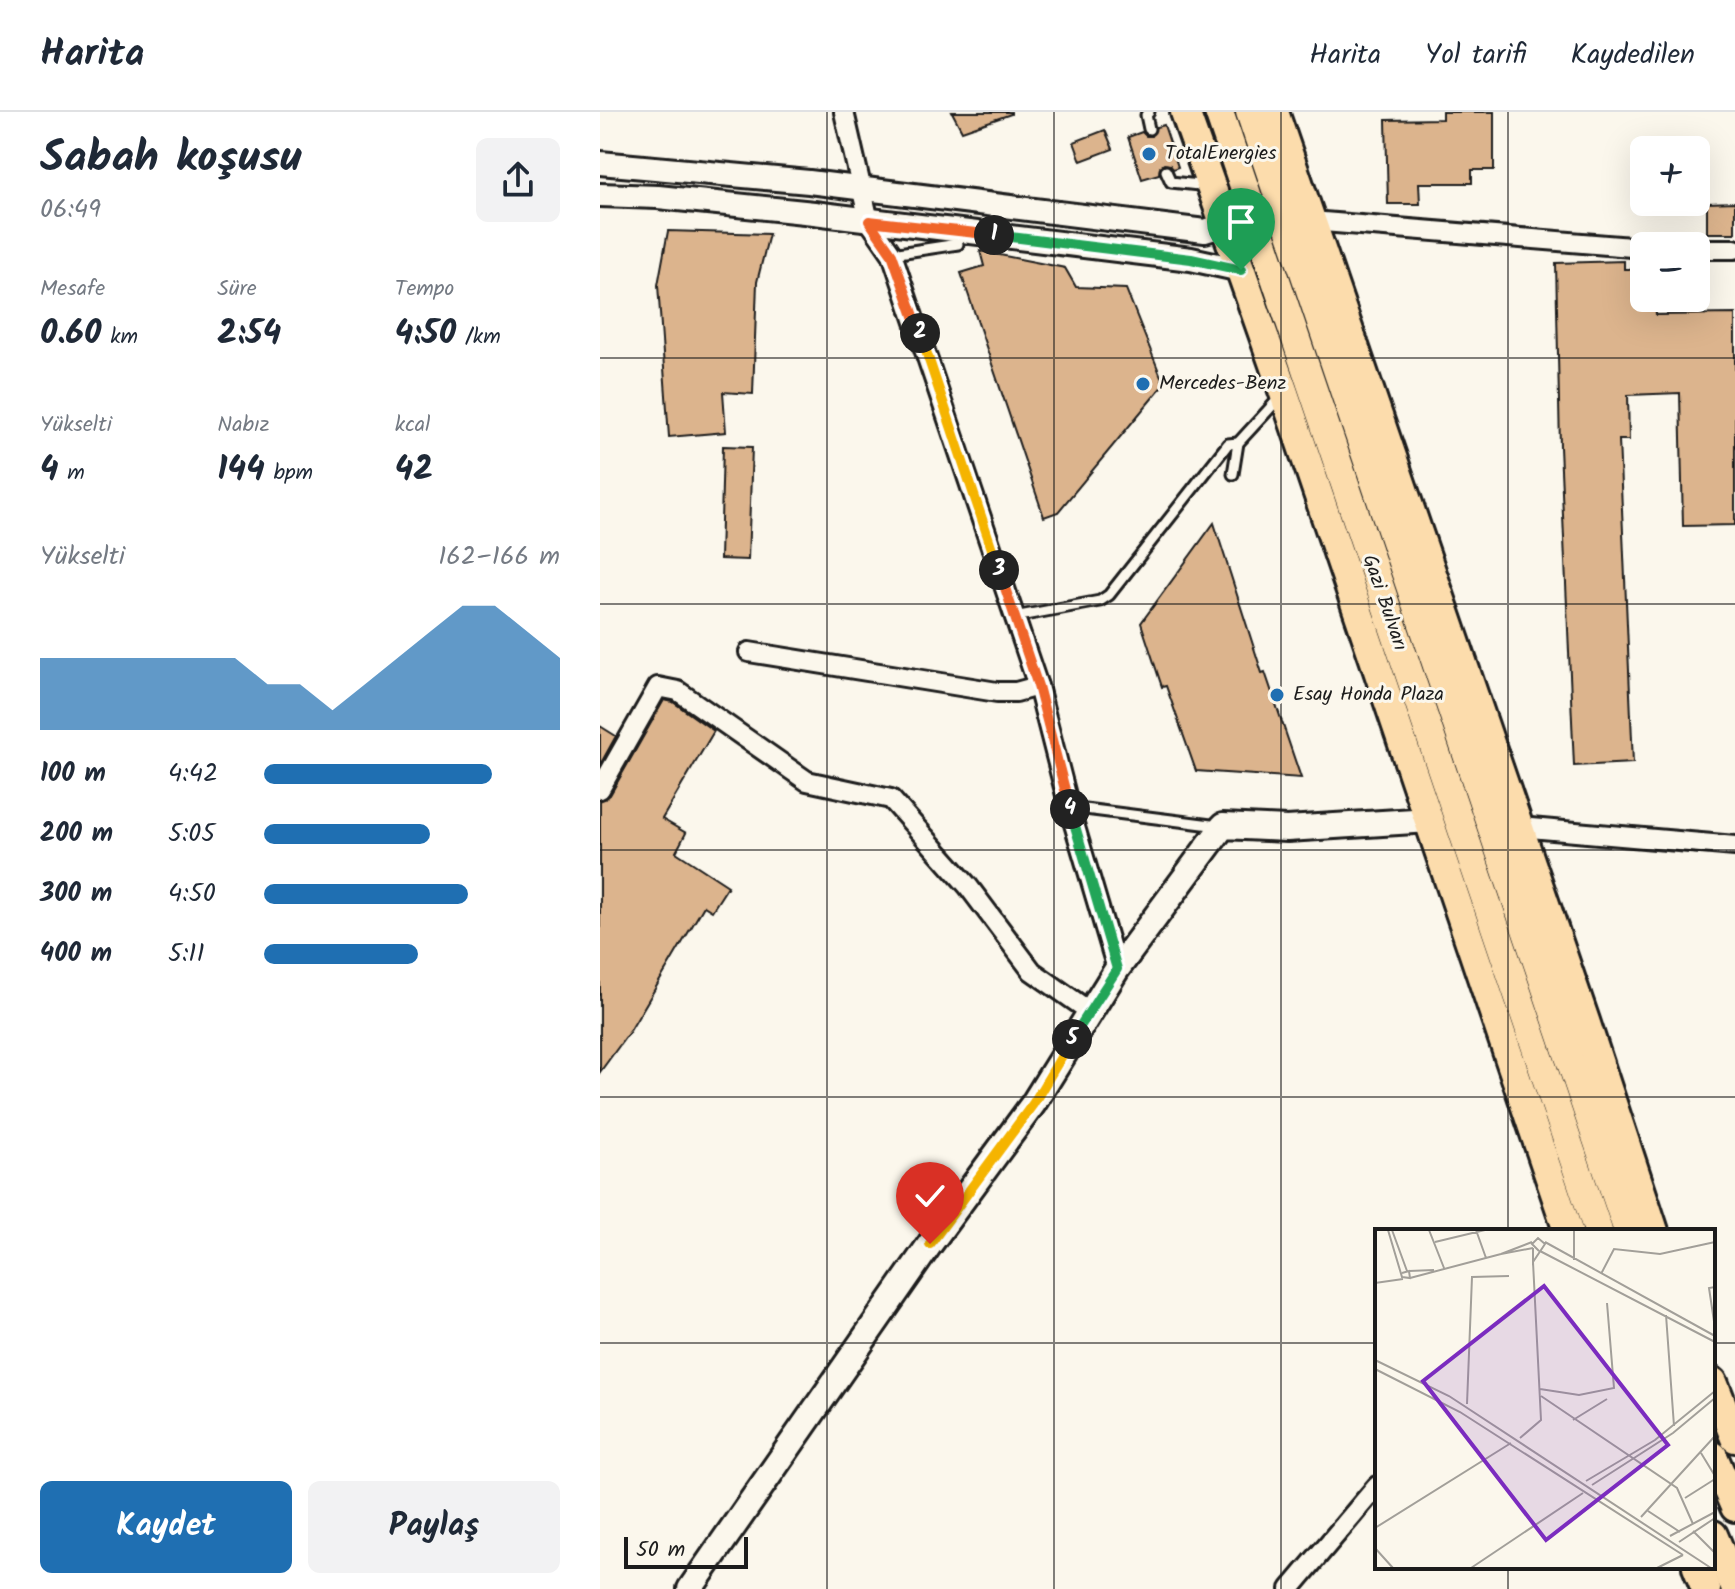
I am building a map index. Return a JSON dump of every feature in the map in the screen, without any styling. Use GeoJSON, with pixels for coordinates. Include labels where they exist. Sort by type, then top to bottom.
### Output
{"type":"FeatureCollection","features":[{"type":"Feature","properties":{"kind":"highway"},"geometry":{"type":"LineString","coordinates":[[1185,112],[1284,393],[1567,1229]]}},
{"type":"Feature","properties":{"kind":"highway","name":"Gazi Bulvarı"},"geometry":{"type":"LineString","coordinates":[[1219,112],[1597,1229]]}},
{"type":"Feature","properties":{"kind":"highway","name":"Gazi Bulvarı"},"geometry":{"type":"LineString","coordinates":[[1250,112],[1506,830],[1627,1229]]}},
{"type":"Feature","properties":{"kind":"highway"},"geometry":{"type":"LineString","coordinates":[[1274,112],[1506,830],[1653,1229]]}},
{"type":"Feature","properties":{"kind":"highway"},"geometry":{"type":"LineString","coordinates":[[1715,1387],[1735,1438]]}},
{"type":"Feature","properties":{"kind":"highway"},"geometry":{"type":"LineString","coordinates":[[1715,1461],[1735,1507]]}},
{"type":"Feature","properties":{"kind":"highway"},"geometry":{"type":"LineString","coordinates":[[1715,1540],[1735,1587]]}},
{"type":"Feature","properties":{"kind":"highway"},"geometry":{"type":"LineString","coordinates":[[1698,1569],[1706,1589]]}},
{"type":"Feature","properties":{"kind":"main road"},"geometry":{"type":"LineString","coordinates":[[690,1589],[930,1244],[1033,1104],[1117,969],[1223,826],[1287,829],[1430,820]]}},
{"type":"Feature","properties":{"kind":"street"},"geometry":{"type":"LineString","coordinates":[[844,112],[869,221],[892,254],[1038,686],[1069,807],[1117,969]]}},
{"type":"Feature","properties":{"kind":"street"},"geometry":{"type":"LineString","coordinates":[[600,163],[860,188],[1205,231],[1224,225]]}},
{"type":"Feature","properties":{"kind":"street"},"geometry":{"type":"LineString","coordinates":[[600,195],[658,197],[869,221],[1191,259],[1241,270]]}},
{"type":"Feature","properties":{"kind":"street"},"geometry":{"type":"LineString","coordinates":[[1311,221],[1630,247]]}},
{"type":"Feature","properties":{"kind":"street"},"geometry":{"type":"LineString","coordinates":[[1710,249],[1735,249]]}},
{"type":"Feature","properties":{"kind":"street"},"geometry":{"type":"LineString","coordinates":[[749,652],[997,692],[1016,692],[1038,686]]}},
{"type":"Feature","properties":{"kind":"street"},"geometry":{"type":"LineString","coordinates":[[600,789],[658,687],[678,691],[807,781],[891,799],[968,886],[1032,971],[1089,1011]]}},
{"type":"Feature","properties":{"kind":"street"},"geometry":{"type":"LineString","coordinates":[[1506,830],[1735,846]]}},
{"type":"Feature","properties":{"kind":"street"},"geometry":{"type":"LineString","coordinates":[[1290,1589],[1375,1488]]}},
{"type":"Feature","properties":{"kind":"lane"},"geometry":{"type":"LineString","coordinates":[[1149,112],[1146,115],[1149,129]]}},
{"type":"Feature","properties":{"kind":"lane"},"geometry":{"type":"LineString","coordinates":[[1166,171],[1171,182],[1211,186]]}},
{"type":"Feature","properties":{"kind":"lane"},"geometry":{"type":"LineString","coordinates":[[892,254],[958,244]]}},
{"type":"Feature","properties":{"kind":"lane"},"geometry":{"type":"LineString","coordinates":[[1233,474],[1238,443],[1284,393]]}},
{"type":"Feature","properties":{"kind":"lane"},"geometry":{"type":"LineString","coordinates":[[1014,617],[1100,601],[1109,595],[1228,444],[1238,443]]}},
{"type":"Feature","properties":{"kind":"lane"},"geometry":{"type":"LineString","coordinates":[[1069,807],[1223,826]]}},
{"type":"Feature","properties":{"kind":"building"},"geometry":{"type":"Polygon","coordinates":[[[952,112],[1011,112],[1011,114],[962,131],[952,112]]]}},
{"type":"Feature","properties":{"kind":"building"},"geometry":{"type":"Polygon","coordinates":[[[1442,112],[1494,112],[1494,170],[1472,170],[1472,183],[1419,183],[1420,204],[1388,204],[1386,120],[1442,119],[1442,112]]]}},
{"type":"Feature","properties":{"kind":"building"},"geometry":{"type":"Polygon","coordinates":[[[1164,125],[1178,167],[1173,169],[1164,164],[1159,174],[1142,179],[1128,137],[1142,132],[1151,136],[1156,127],[1164,125]]]}},
{"type":"Feature","properties":{"kind":"building"},"geometry":{"type":"Polygon","coordinates":[[[1105,130],[1113,149],[1081,161],[1074,142],[1105,130]]]}},
{"type":"Feature","properties":{"kind":"building"},"geometry":{"type":"Polygon","coordinates":[[[1735,202],[1735,233],[1707,232],[1710,203],[1735,202]]]}},
{"type":"Feature","properties":{"kind":"building"},"geometry":{"type":"Polygon","coordinates":[[[668,231],[769,234],[757,282],[753,394],[723,392],[726,432],[669,437],[658,285],[668,231]]]}},
{"type":"Feature","properties":{"kind":"building"},"geometry":{"type":"Polygon","coordinates":[[[980,251],[1065,268],[1076,287],[1126,289],[1164,384],[1058,512],[1044,517],[961,273],[984,266],[980,251]]]}},
{"type":"Feature","properties":{"kind":"building"},"geometry":{"type":"Polygon","coordinates":[[[1624,261],[1624,269],[1630,269],[1630,312],[1656,312],[1656,315],[1735,314],[1735,525],[1683,526],[1680,393],[1628,395],[1629,440],[1619,440],[1633,763],[1574,766],[1560,447],[1556,263],[1624,261]]]}},
{"type":"Feature","properties":{"kind":"building"},"geometry":{"type":"Polygon","coordinates":[[[723,446],[752,447],[748,560],[720,559],[723,446]]]}},
{"type":"Feature","properties":{"kind":"building"},"geometry":{"type":"Polygon","coordinates":[[[1214,523],[1262,673],[1265,672],[1301,778],[1196,771],[1166,686],[1162,687],[1141,623],[1214,523]]]}},
{"type":"Feature","properties":{"kind":"building"},"geometry":{"type":"Polygon","coordinates":[[[664,700],[673,702],[714,731],[662,819],[686,833],[676,852],[728,886],[712,911],[704,906],[630,1031],[600,1072],[600,801],[610,795],[664,700]]]}},
{"type":"Feature","properties":{"kind":"building"},"geometry":{"type":"Polygon","coordinates":[[[600,726],[616,736],[600,765],[600,726]]]}},
{"type":"Feature","properties":{"kind":"place","name":"TotalEnergies"},"geometry":{"type":"Point","coordinates":[1149,154]}},
{"type":"Feature","properties":{"kind":"place","name":"Mercedes-Benz"},"geometry":{"type":"Point","coordinates":[1143,384]}},
{"type":"Feature","properties":{"kind":"place","name":"Esay Honda Plaza"},"geometry":{"type":"Point","coordinates":[1277,695]}},
{"type":"Feature","properties":{"kind":"route"},"geometry":{"type":"LineString","coordinates":[[930,1244],[1033,1104],[1117,969],[1069,807],[1038,686],[892,254],[869,221],[1191,259],[1241,270]]}}]}
